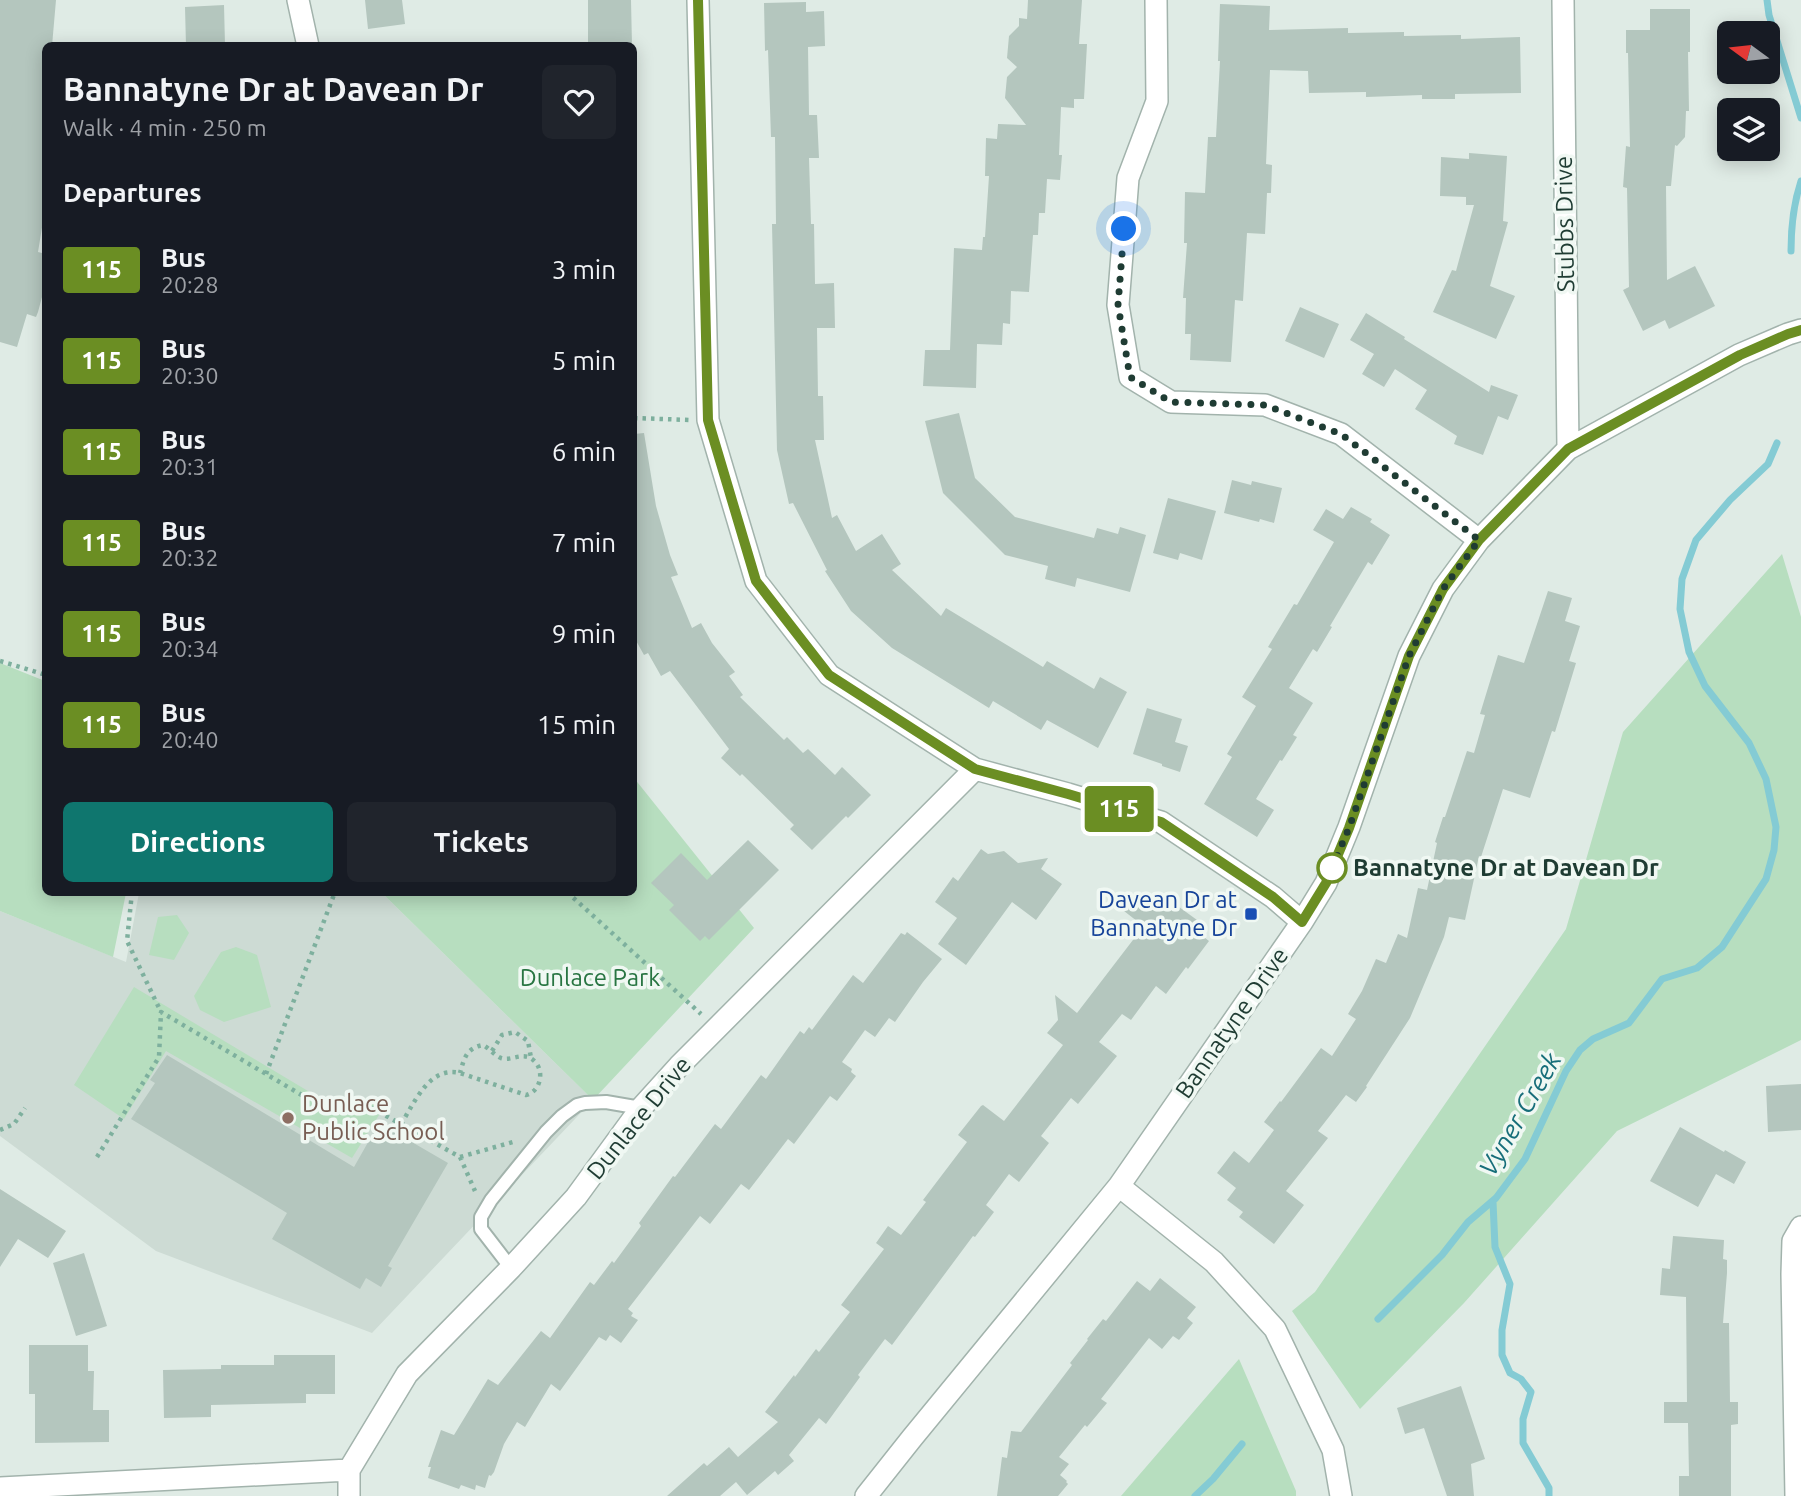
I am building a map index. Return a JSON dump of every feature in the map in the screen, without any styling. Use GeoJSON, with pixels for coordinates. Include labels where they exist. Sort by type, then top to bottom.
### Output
{"type":"FeatureCollection","features":[{"type":"Feature","properties":{"kind":"street"},"geometry":{"type":"LineString","coordinates":[[298,0],[307,42]]}},
{"type":"Feature","properties":{"kind":"street"},"geometry":{"type":"LineString","coordinates":[[698,0],[708,420],[756,581],[829,675],[975,769],[1161,822],[1273,897],[1302,922]]}},
{"type":"Feature","properties":{"kind":"street"},"geometry":{"type":"LineString","coordinates":[[1156,0],[1157,101],[1128,178],[1118,305],[1130,377],[1171,402],[1265,405],[1341,434],[1479,540]]}},
{"type":"Feature","properties":{"kind":"street","name":"Stubbs Drive"},"geometry":{"type":"LineString","coordinates":[[1563,0],[1568,449]]}},
{"type":"Feature","properties":{"kind":"street","name":"Bannatyne Drive"},"geometry":{"type":"LineString","coordinates":[[866,1496],[1119,1186],[1302,922],[1326,883],[1349,828],[1409,656],[1443,589],[1479,540],[1568,449],[1740,355],[1801,330]]}},
{"type":"Feature","properties":{"kind":"street","name":"Dunlace Drive"},"geometry":{"type":"LineString","coordinates":[[349,1470],[407,1374],[576,1197],[641,1108],[679,1066],[975,769]]}},
{"type":"Feature","properties":{"kind":"street"},"geometry":{"type":"LineString","coordinates":[[1119,1186],[1214,1262],[1275,1329],[1333,1450],[1341,1496]]}},
{"type":"Feature","properties":{"kind":"street"},"geometry":{"type":"LineString","coordinates":[[1796,1496],[1791,1273],[1793,1241],[1801,1227]]}},
{"type":"Feature","properties":{"kind":"street"},"geometry":{"type":"LineString","coordinates":[[0,1488],[349,1470],[349,1496]]}},
{"type":"Feature","properties":{"kind":"lane"},"geometry":{"type":"LineString","coordinates":[[511,1268],[481,1231],[483,1211],[546,1132],[570,1110],[584,1103],[606,1102],[641,1108]]}},
{"type":"Feature","properties":{"kind":"path"},"geometry":{"type":"LineString","coordinates":[[637,418],[708,420]]}},
{"type":"Feature","properties":{"kind":"path"},"geometry":{"type":"LineString","coordinates":[[0,661],[42,674]]}},
{"type":"Feature","properties":{"kind":"path"},"geometry":{"type":"LineString","coordinates":[[97,1157],[159,1057],[161,1012],[127,941],[132,896]]}},
{"type":"Feature","properties":{"kind":"path"},"geometry":{"type":"LineString","coordinates":[[266,1074],[333,896]]}},
{"type":"Feature","properties":{"kind":"path"},"geometry":{"type":"LineString","coordinates":[[571,896],[718,1028]]}},
{"type":"Feature","properties":{"kind":"path"},"geometry":{"type":"LineString","coordinates":[[161,1012],[327,1110],[370,1107],[460,1157],[483,1211]]}},
{"type":"Feature","properties":{"kind":"path"},"geometry":{"type":"LineString","coordinates":[[401,1124],[430,1080],[447,1072],[460,1073],[526,1095],[536,1091],[541,1079],[538,1067],[531,1058],[527,1041],[515,1032],[502,1035],[492,1051]]}},
{"type":"Feature","properties":{"kind":"path"},"geometry":{"type":"LineString","coordinates":[[460,1073],[470,1049],[483,1045],[504,1059],[523,1056],[531,1058]]}},
{"type":"Feature","properties":{"kind":"path"},"geometry":{"type":"LineString","coordinates":[[0,1130],[13,1124],[25,1108]]}},
{"type":"Feature","properties":{"kind":"path"},"geometry":{"type":"LineString","coordinates":[[460,1157],[546,1132]]}},
{"type":"Feature","properties":{"kind":"shaded area","name":"Dunlace Public School"},"geometry":{"type":"Polygon","coordinates":[[[138,896],[385,896],[593,1100],[372,1333],[156,1251],[0,1136],[0,911],[126,962],[138,896]]]}},
{"type":"Feature","properties":{"kind":"green space"},"geometry":{"type":"Polygon","coordinates":[[[1782,554],[1801,617],[1801,1040],[1617,1131],[1464,1303],[1360,1409],[1292,1311],[1315,1292],[1566,929],[1623,732],[1782,554]]]}},
{"type":"Feature","properties":{"kind":"green space"},"geometry":{"type":"Polygon","coordinates":[[[0,663],[42,680],[42,896],[125,896],[113,957],[0,911],[0,663]]]}},
{"type":"Feature","properties":{"kind":"green space","name":"Dunlace Park"},"geometry":{"type":"Polygon","coordinates":[[[637,782],[754,928],[593,1100],[385,896],[637,896],[637,782]]]}},
{"type":"Feature","properties":{"kind":"green space"},"geometry":{"type":"Polygon","coordinates":[[[177,915],[189,933],[174,960],[149,955],[158,917],[177,915]]]}},
{"type":"Feature","properties":{"kind":"green space"},"geometry":{"type":"Polygon","coordinates":[[[236,947],[257,955],[271,1007],[224,1022],[200,1010],[194,996],[221,952],[236,947]]]}},
{"type":"Feature","properties":{"kind":"green space"},"geometry":{"type":"Polygon","coordinates":[[[134,987],[328,1103],[369,1098],[384,1107],[352,1158],[166,1051],[124,1119],[74,1085],[134,987]]]}},
{"type":"Feature","properties":{"kind":"green space"},"geometry":{"type":"Polygon","coordinates":[[[1239,1359],[1296,1496],[1121,1496],[1239,1359]]]}},
{"type":"Feature","properties":{"kind":"building"},"geometry":{"type":"Polygon","coordinates":[[[0,0],[56,0],[52,42],[42,42],[42,228],[38,252],[42,253],[42,297],[36,317],[27,314],[17,347],[0,342],[0,0]]]}},
{"type":"Feature","properties":{"kind":"building"},"geometry":{"type":"Polygon","coordinates":[[[365,0],[402,0],[405,24],[368,29],[365,0]]]}},
{"type":"Feature","properties":{"kind":"building"},"geometry":{"type":"Polygon","coordinates":[[[588,0],[631,0],[632,42],[588,42],[588,0]]]}},
{"type":"Feature","properties":{"kind":"building"},"geometry":{"type":"Polygon","coordinates":[[[1028,0],[1082,0],[1079,44],[1087,44],[1084,99],[1074,99],[1074,108],[1061,107],[1060,180],[1047,179],[1045,213],[1039,213],[1038,235],[1033,235],[1029,292],[1011,291],[1010,324],[1003,323],[1002,345],[977,344],[976,388],[923,386],[925,350],[950,350],[954,248],[982,250],[989,176],[985,176],[986,138],[997,139],[998,124],[1026,125],[1005,98],[1007,77],[1017,67],[1007,58],[1009,36],[1019,26],[1019,18],[1027,19],[1028,0]]]}},
{"type":"Feature","properties":{"kind":"building"},"geometry":{"type":"Polygon","coordinates":[[[806,2],[806,12],[824,11],[825,46],[808,47],[809,115],[817,115],[819,158],[809,158],[815,284],[834,283],[835,328],[817,328],[818,396],[823,396],[824,440],[815,440],[832,518],[837,515],[856,551],[882,534],[901,564],[892,570],[941,616],[946,608],[1043,667],[1047,661],[1094,689],[1100,677],[1127,692],[1098,748],[1047,720],[1041,730],[993,701],[989,708],[892,648],[851,611],[825,571],[827,570],[793,503],[789,504],[777,450],[772,224],[776,224],[775,137],[771,137],[764,3],[806,2]]]}},
{"type":"Feature","properties":{"kind":"building"},"geometry":{"type":"Polygon","coordinates":[[[1220,4],[1270,6],[1269,30],[1348,28],[1348,33],[1461,35],[1461,39],[1520,37],[1521,93],[1455,94],[1455,99],[1422,99],[1422,95],[1366,97],[1366,92],[1309,93],[1308,71],[1270,70],[1266,164],[1272,165],[1271,193],[1267,193],[1265,234],[1247,233],[1243,301],[1235,300],[1231,362],[1190,360],[1191,334],[1185,334],[1186,298],[1183,298],[1187,243],[1184,243],[1185,192],[1205,193],[1208,137],[1216,137],[1220,4]]]}},
{"type":"Feature","properties":{"kind":"building"},"geometry":{"type":"Polygon","coordinates":[[[224,5],[225,42],[186,42],[185,7],[224,5]]]}},
{"type":"Feature","properties":{"kind":"building"},"geometry":{"type":"Polygon","coordinates":[[[1650,9],[1690,9],[1689,111],[1686,111],[1685,137],[1675,145],[1671,186],[1666,186],[1667,280],[1695,266],[1715,306],[1669,329],[1665,320],[1643,331],[1623,290],[1629,287],[1627,188],[1623,187],[1626,146],[1630,147],[1626,30],[1650,30],[1650,9]]]}},
{"type":"Feature","properties":{"kind":"building"},"geometry":{"type":"Polygon","coordinates":[[[1469,153],[1507,156],[1503,221],[1508,222],[1490,286],[1515,296],[1496,339],[1433,312],[1452,270],[1456,271],[1474,205],[1466,205],[1466,197],[1440,196],[1441,157],[1469,159],[1469,153]]]}},
{"type":"Feature","properties":{"kind":"building"},"geometry":{"type":"Polygon","coordinates":[[[1300,307],[1339,324],[1324,358],[1285,341],[1300,307]]]}},
{"type":"Feature","properties":{"kind":"building"},"geometry":{"type":"Polygon","coordinates":[[[1366,313],[1489,392],[1491,385],[1518,395],[1508,420],[1498,416],[1483,455],[1454,444],[1457,436],[1415,409],[1427,390],[1395,369],[1384,387],[1362,374],[1374,354],[1350,340],[1366,313]]]}},
{"type":"Feature","properties":{"kind":"building"},"geometry":{"type":"Polygon","coordinates":[[[959,413],[975,478],[1015,517],[1094,538],[1097,528],[1118,534],[1120,527],[1146,535],[1130,592],[1077,578],[1075,587],[1045,579],[1048,566],[1005,555],[943,493],[925,421],[959,413]]]}},
{"type":"Feature","properties":{"kind":"building"},"geometry":{"type":"Polygon","coordinates":[[[644,433],[656,506],[678,575],[671,577],[692,628],[701,623],[712,643],[735,672],[729,676],[743,695],[740,697],[784,740],[787,737],[803,753],[808,749],[835,775],[842,767],[871,795],[812,850],[790,829],[794,825],[742,774],[740,776],[721,758],[729,749],[670,671],[661,676],[648,653],[644,655],[637,642],[637,434],[644,433]]]}},
{"type":"Feature","properties":{"kind":"building"},"geometry":{"type":"Polygon","coordinates":[[[1232,480],[1251,485],[1252,481],[1282,488],[1274,523],[1224,513],[1232,480]]]}},
{"type":"Feature","properties":{"kind":"building"},"geometry":{"type":"Polygon","coordinates":[[[1168,498],[1216,511],[1202,560],[1180,553],[1178,560],[1153,553],[1168,498]]]}},
{"type":"Feature","properties":{"kind":"building"},"geometry":{"type":"Polygon","coordinates":[[[1351,507],[1372,519],[1370,522],[1390,535],[1372,565],[1368,562],[1317,652],[1313,649],[1289,688],[1313,703],[1293,735],[1297,737],[1256,799],[1274,810],[1257,837],[1204,804],[1232,757],[1227,754],[1256,706],[1242,697],[1272,649],[1268,647],[1294,604],[1297,605],[1334,542],[1313,530],[1326,509],[1343,519],[1351,507]]]}},
{"type":"Feature","properties":{"kind":"building"},"geometry":{"type":"Polygon","coordinates":[[[1548,591],[1572,598],[1565,621],[1580,626],[1569,661],[1576,663],[1555,732],[1552,731],[1530,798],[1503,789],[1481,857],[1479,856],[1465,920],[1449,917],[1444,937],[1410,1018],[1367,1087],[1356,1102],[1346,1095],[1318,1131],[1328,1138],[1286,1191],[1304,1205],[1274,1244],[1239,1217],[1243,1212],[1227,1200],[1236,1188],[1217,1173],[1234,1151],[1249,1163],[1274,1130],[1264,1122],[1321,1048],[1332,1056],[1356,1019],[1348,1014],[1376,959],[1386,963],[1398,934],[1407,938],[1418,888],[1427,890],[1437,843],[1435,842],[1443,817],[1467,751],[1474,753],[1485,715],[1480,714],[1498,655],[1524,663],[1548,591]]]}},
{"type":"Feature","properties":{"kind":"building"},"geometry":{"type":"Polygon","coordinates":[[[1147,708],[1182,719],[1175,742],[1188,746],[1180,772],[1133,754],[1147,708]]]}},
{"type":"Feature","properties":{"kind":"building"},"geometry":{"type":"Polygon","coordinates":[[[748,840],[779,870],[709,940],[705,936],[700,941],[669,910],[674,905],[651,883],[681,853],[707,880],[748,840]]]}},
{"type":"Feature","properties":{"kind":"building"},"geometry":{"type":"Polygon","coordinates":[[[981,849],[988,854],[1004,851],[1018,863],[1048,858],[1041,869],[1062,884],[1036,920],[1012,902],[966,965],[938,944],[957,918],[935,902],[953,877],[958,881],[981,849]]]}},
{"type":"Feature","properties":{"kind":"building"},"geometry":{"type":"Polygon","coordinates":[[[1137,894],[1146,899],[1149,895],[1159,903],[1164,896],[1197,920],[1191,927],[1209,941],[1188,969],[1186,967],[1166,994],[1156,986],[1131,1020],[1122,1014],[1099,1042],[1117,1056],[1078,1104],[1071,1098],[1041,1136],[1049,1143],[1019,1182],[1009,1174],[986,1205],[994,1212],[892,1345],[885,1339],[826,1424],[819,1418],[789,1455],[794,1461],[778,1475],[775,1471],[747,1495],[736,1482],[720,1496],[667,1496],[704,1463],[707,1466],[729,1447],[738,1457],[778,1422],[765,1412],[816,1349],[819,1352],[850,1312],[841,1305],[884,1249],[876,1243],[888,1226],[901,1235],[926,1202],[923,1200],[967,1142],[958,1135],[981,1106],[1004,1121],[1063,1045],[1047,1033],[1058,1020],[1055,995],[1077,1013],[1142,925],[1124,911],[1137,894]]]}},
{"type":"Feature","properties":{"kind":"building"},"geometry":{"type":"Polygon","coordinates":[[[907,932],[942,959],[895,1022],[889,1018],[875,1037],[865,1030],[842,1062],[852,1069],[851,1072],[856,1076],[837,1101],[830,1096],[794,1144],[788,1139],[749,1190],[741,1184],[710,1224],[700,1216],[628,1309],[633,1313],[631,1316],[638,1320],[621,1343],[610,1335],[606,1341],[599,1337],[560,1391],[551,1384],[525,1427],[517,1422],[485,1488],[476,1485],[475,1490],[461,1485],[459,1489],[428,1478],[431,1467],[428,1467],[441,1430],[454,1435],[488,1379],[498,1385],[541,1331],[550,1338],[590,1282],[594,1285],[612,1261],[614,1263],[673,1176],[675,1177],[715,1124],[721,1129],[761,1075],[766,1079],[800,1031],[804,1034],[809,1027],[812,1030],[853,975],[863,983],[901,933],[905,935],[907,932]]]}},
{"type":"Feature","properties":{"kind":"building"},"geometry":{"type":"Polygon","coordinates":[[[167,1055],[354,1167],[379,1123],[448,1163],[388,1266],[392,1268],[381,1287],[366,1278],[360,1289],[272,1239],[287,1213],[131,1119],[155,1083],[150,1080],[167,1055]]]}},
{"type":"Feature","properties":{"kind":"building"},"geometry":{"type":"Polygon","coordinates":[[[1801,1084],[1801,1130],[1768,1132],[1766,1086],[1801,1084]]]}},
{"type":"Feature","properties":{"kind":"building"},"geometry":{"type":"Polygon","coordinates":[[[1680,1127],[1746,1162],[1734,1184],[1716,1174],[1698,1207],[1650,1181],[1680,1127]]]}},
{"type":"Feature","properties":{"kind":"building"},"geometry":{"type":"Polygon","coordinates":[[[0,1189],[66,1231],[48,1258],[18,1239],[0,1267],[0,1189]]]}},
{"type":"Feature","properties":{"kind":"building"},"geometry":{"type":"Polygon","coordinates":[[[1673,1236],[1724,1240],[1723,1259],[1727,1260],[1727,1273],[1723,1323],[1729,1323],[1730,1402],[1738,1402],[1738,1424],[1731,1425],[1731,1496],[1679,1496],[1679,1476],[1689,1476],[1688,1423],[1664,1423],[1664,1402],[1687,1402],[1686,1297],[1660,1295],[1662,1268],[1670,1269],[1673,1236]]]}},
{"type":"Feature","properties":{"kind":"building"},"geometry":{"type":"Polygon","coordinates":[[[84,1253],[107,1326],[76,1336],[53,1263],[84,1253]]]}},
{"type":"Feature","properties":{"kind":"building"},"geometry":{"type":"Polygon","coordinates":[[[1160,1278],[1196,1307],[1187,1318],[1193,1323],[1179,1340],[1173,1336],[1162,1349],[1149,1338],[1101,1399],[1107,1403],[1059,1457],[1069,1464],[1060,1475],[1068,1484],[1058,1496],[997,1496],[1002,1457],[1007,1458],[1011,1431],[1021,1432],[1072,1365],[1070,1363],[1087,1339],[1103,1319],[1106,1321],[1137,1281],[1150,1291],[1160,1278]]]}},
{"type":"Feature","properties":{"kind":"building"},"geometry":{"type":"Polygon","coordinates":[[[29,1345],[88,1345],[88,1371],[94,1371],[93,1410],[109,1410],[109,1442],[35,1443],[35,1394],[29,1394],[29,1345]]]}},
{"type":"Feature","properties":{"kind":"building"},"geometry":{"type":"Polygon","coordinates":[[[274,1355],[335,1355],[335,1394],[306,1394],[306,1403],[211,1405],[211,1417],[164,1418],[163,1370],[221,1369],[221,1365],[274,1365],[274,1355]]]}},
{"type":"Feature","properties":{"kind":"building"},"geometry":{"type":"Polygon","coordinates":[[[1461,1386],[1485,1459],[1471,1464],[1474,1496],[1447,1496],[1424,1428],[1405,1434],[1397,1408],[1461,1386]]]}},
{"type":"Feature","properties":{"kind":"waterway","name":"Vyner Creek"},"geometry":{"type":"LineString","coordinates":[[1767,0],[1769,15],[1801,118]]}},
{"type":"Feature","properties":{"kind":"waterway","name":"Vyner Creek"},"geometry":{"type":"LineString","coordinates":[[1791,251],[1793,216],[1801,181]]}},
{"type":"Feature","properties":{"kind":"waterway","name":"Vyner Creek"},"geometry":{"type":"LineString","coordinates":[[1378,1319],[1442,1255],[1468,1222],[1496,1198],[1525,1159],[1566,1071],[1580,1050],[1593,1039],[1629,1023],[1662,979],[1697,968],[1722,947],[1766,879],[1774,850],[1776,827],[1766,779],[1749,743],[1705,686],[1689,652],[1680,609],[1682,579],[1696,540],[1730,500],[1768,464],[1777,443]]}},
{"type":"Feature","properties":{"kind":"waterway"},"geometry":{"type":"LineString","coordinates":[[1493,1202],[1495,1247],[1510,1284],[1502,1330],[1502,1355],[1510,1373],[1521,1379],[1531,1392],[1523,1419],[1523,1443],[1549,1488],[1549,1496]]}},
{"type":"Feature","properties":{"kind":"waterway","name":"Vyner Creek"},"geometry":{"type":"LineString","coordinates":[[1195,1496],[1242,1444]]}},
{"type":"Feature","properties":{"kind":"bus line","name":"115"},"geometry":{"type":"LineString","coordinates":[[698,0],[708,420],[756,581],[829,675],[975,769],[1161,822],[1273,897],[1302,922],[1326,883],[1349,828],[1409,656],[1443,589],[1479,540],[1568,449],[1740,355],[1801,330]]}},
{"type":"Feature","properties":{"kind":"place","name":"Bannatyne Dr at Davean Dr"},"geometry":{"type":"Point","coordinates":[1332,868]}},
{"type":"Feature","properties":{"kind":"place","name":"Davean Dr at Bannatyne Dr"},"geometry":{"type":"Point","coordinates":[1251,914]}},
{"type":"Feature","properties":{"kind":"place","name":"Dunlace Public School"},"geometry":{"type":"Point","coordinates":[288,1118]}},
{"type":"Feature","properties":{"kind":"route"},"geometry":{"type":"LineString","coordinates":[[1124,229],[1118,305],[1130,377],[1171,402],[1265,405],[1341,434],[1479,540],[1443,589],[1409,656],[1349,828],[1332,868]]}}]}
